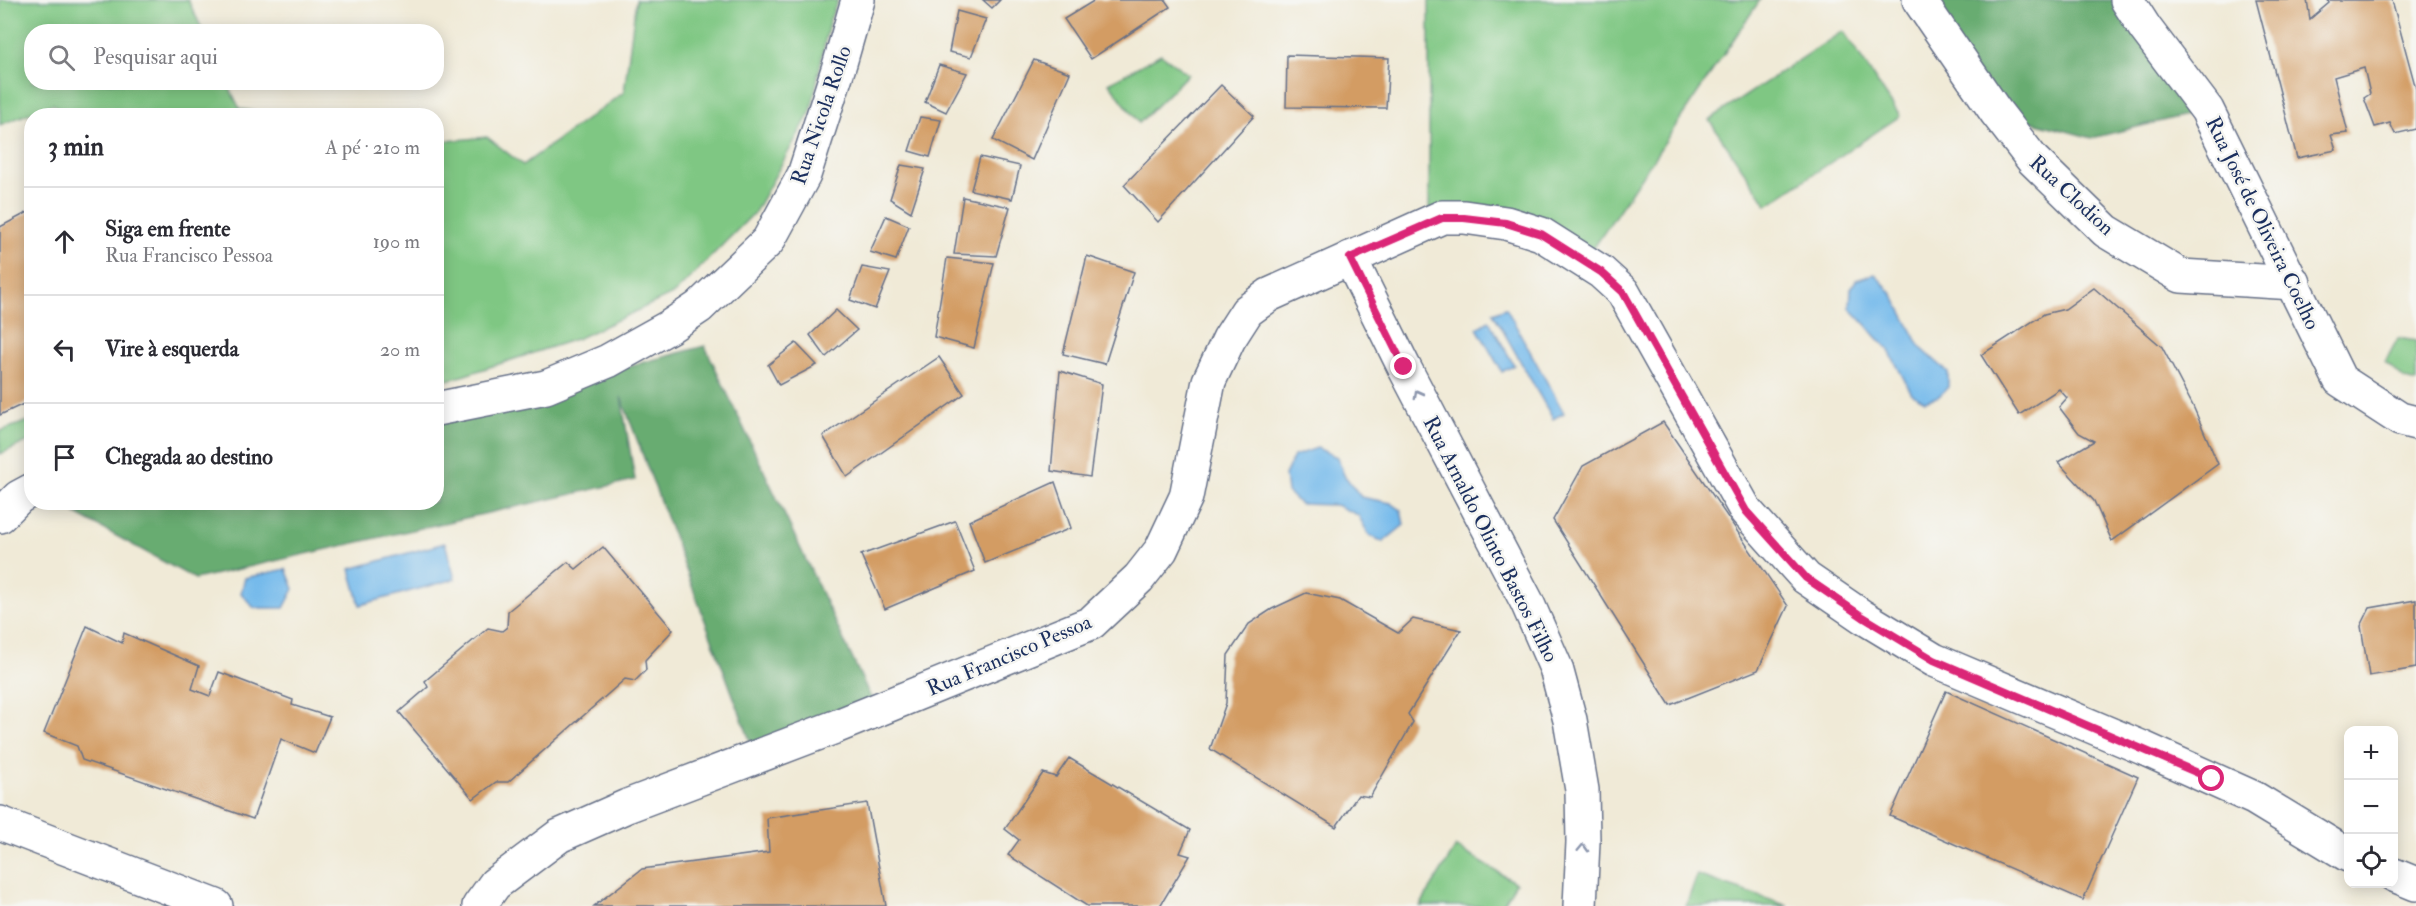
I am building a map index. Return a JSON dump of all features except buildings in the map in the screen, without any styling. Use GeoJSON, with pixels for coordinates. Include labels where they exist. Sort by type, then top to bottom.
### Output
{"type":"FeatureCollection","features":[{"type":"Feature","properties":{"kind":"street","name":"Rua Nicola Rollo"},"geometry":{"type":"LineString","coordinates":[[444,407],[546,387],[608,361],[669,327],[699,307],[768,241],[804,175],[858,0]]}},
{"type":"Feature","properties":{"kind":"street","name":"Rua Clodion"},"geometry":{"type":"LineString","coordinates":[[1919,0],[1996,112],[2033,160],[2106,231],[2181,276],[2294,283]]}},
{"type":"Feature","properties":{"kind":"street","name":"Rua José de Oliveira Coelho"},"geometry":{"type":"LineString","coordinates":[[2127,0],[2145,28],[2207,110],[2340,380],[2400,419],[2416,423]]}},
{"type":"Feature","properties":{"kind":"street","name":"Rua Francisco Pessoa"},"geometry":{"type":"LineString","coordinates":[[479,906],[495,884],[559,836],[627,806],[835,727],[1091,623],[1139,578],[1161,550],[1186,497],[1209,381],[1229,339],[1247,311],[1269,295],[1442,218],[1506,223],[1541,234],[1601,272],[1623,292],[1746,511],[1806,578],[1863,617],[1934,660],[2143,748],[2254,798],[2344,852]]}},
{"type":"Feature","properties":{"kind":"street","name":"Rua Arnaldo Olinto Bastos Filho"},"geometry":{"type":"LineString","coordinates":[[1350,258],[1404,367],[1522,592],[1556,668],[1570,720],[1582,790],[1583,842],[1580,906]]}},
{"type":"Feature","properties":{"kind":"street"},"geometry":{"type":"LineString","coordinates":[[0,516],[24,494]]}},
{"type":"Feature","properties":{"kind":"street"},"geometry":{"type":"LineString","coordinates":[[0,823],[216,906]]}},
{"type":"Feature","properties":{"kind":"street"},"geometry":{"type":"LineString","coordinates":[[2398,877],[2416,884]]}},
{"type":"Feature","properties":{"kind":"green space"},"geometry":{"type":"Polygon","coordinates":[[[0,0],[188,0],[200,24],[24,24],[24,90],[230,90],[240,108],[60,108],[53,104],[43,108],[24,108],[24,115],[0,125],[0,0]]]}},
{"type":"Feature","properties":{"kind":"green space"},"geometry":{"type":"Polygon","coordinates":[[[636,0],[838,0],[829,22],[811,111],[755,212],[675,293],[579,338],[444,381],[444,141],[487,137],[523,165],[624,92],[636,0]]]}},
{"type":"Feature","properties":{"kind":"green space"},"geometry":{"type":"Polygon","coordinates":[[[1429,0],[1760,0],[1593,249],[1429,223],[1429,0]]]}},
{"type":"Feature","properties":{"kind":"green space"},"geometry":{"type":"Polygon","coordinates":[[[1919,0],[2140,0],[2207,110],[2092,138],[1996,112],[1919,0]]]}},
{"type":"Feature","properties":{"kind":"green space"},"geometry":{"type":"Polygon","coordinates":[[[1843,31],[1900,116],[1767,205],[1709,120],[1843,31]]]}},
{"type":"Feature","properties":{"kind":"green space"},"geometry":{"type":"Polygon","coordinates":[[[1161,54],[1188,74],[1139,123],[1109,83],[1161,54]]]}},
{"type":"Feature","properties":{"kind":"green space"},"geometry":{"type":"Polygon","coordinates":[[[2398,338],[2416,341],[2416,382],[2405,379],[2385,362],[2398,338]]]}},
{"type":"Feature","properties":{"kind":"green space"},"geometry":{"type":"Polygon","coordinates":[[[705,346],[872,700],[751,743],[621,397],[635,480],[195,579],[76,514],[90,510],[444,510],[444,415],[705,346]]]}},
{"type":"Feature","properties":{"kind":"green space"},"geometry":{"type":"Polygon","coordinates":[[[24,422],[24,443],[0,454],[0,431],[24,422]]]}},
{"type":"Feature","properties":{"kind":"green space"},"geometry":{"type":"Polygon","coordinates":[[[1456,847],[1516,883],[1502,906],[1420,906],[1456,847]]]}},
{"type":"Feature","properties":{"kind":"green space"},"geometry":{"type":"Polygon","coordinates":[[[1697,875],[1788,906],[1686,906],[1697,875]]]}},
{"type":"Feature","properties":{"kind":"water"},"geometry":{"type":"Polygon","coordinates":[[[1875,274],[1893,295],[1921,348],[1948,372],[1948,387],[1939,396],[1925,401],[1912,394],[1888,349],[1850,308],[1851,289],[1856,280],[1875,274]]]}},
{"type":"Feature","properties":{"kind":"water"},"geometry":{"type":"Polygon","coordinates":[[[1506,308],[1564,413],[1553,419],[1493,313],[1506,308]]]}},
{"type":"Feature","properties":{"kind":"water"},"geometry":{"type":"Polygon","coordinates":[[[1489,321],[1514,365],[1502,372],[1477,328],[1489,321]]]}},
{"type":"Feature","properties":{"kind":"water"},"geometry":{"type":"Polygon","coordinates":[[[1317,448],[1337,457],[1344,475],[1361,497],[1391,503],[1401,510],[1404,525],[1383,542],[1369,535],[1358,515],[1336,505],[1300,504],[1287,492],[1285,475],[1294,456],[1317,448]]]}},
{"type":"Feature","properties":{"kind":"water"},"geometry":{"type":"Polygon","coordinates":[[[445,543],[455,579],[360,605],[350,569],[445,543]]]}},
{"type":"Feature","properties":{"kind":"water"},"geometry":{"type":"Polygon","coordinates":[[[286,569],[294,589],[284,608],[254,608],[241,593],[245,578],[286,569]]]}},
{"type":"Feature","properties":{"kind":"route"},"geometry":{"type":"LineString","coordinates":[[1404,367],[1350,258],[1396,240],[1442,218],[1506,223],[1541,234],[1601,272],[1623,292],[1746,511],[1806,578],[1863,617],[1934,660],[2212,779]]}}]}
